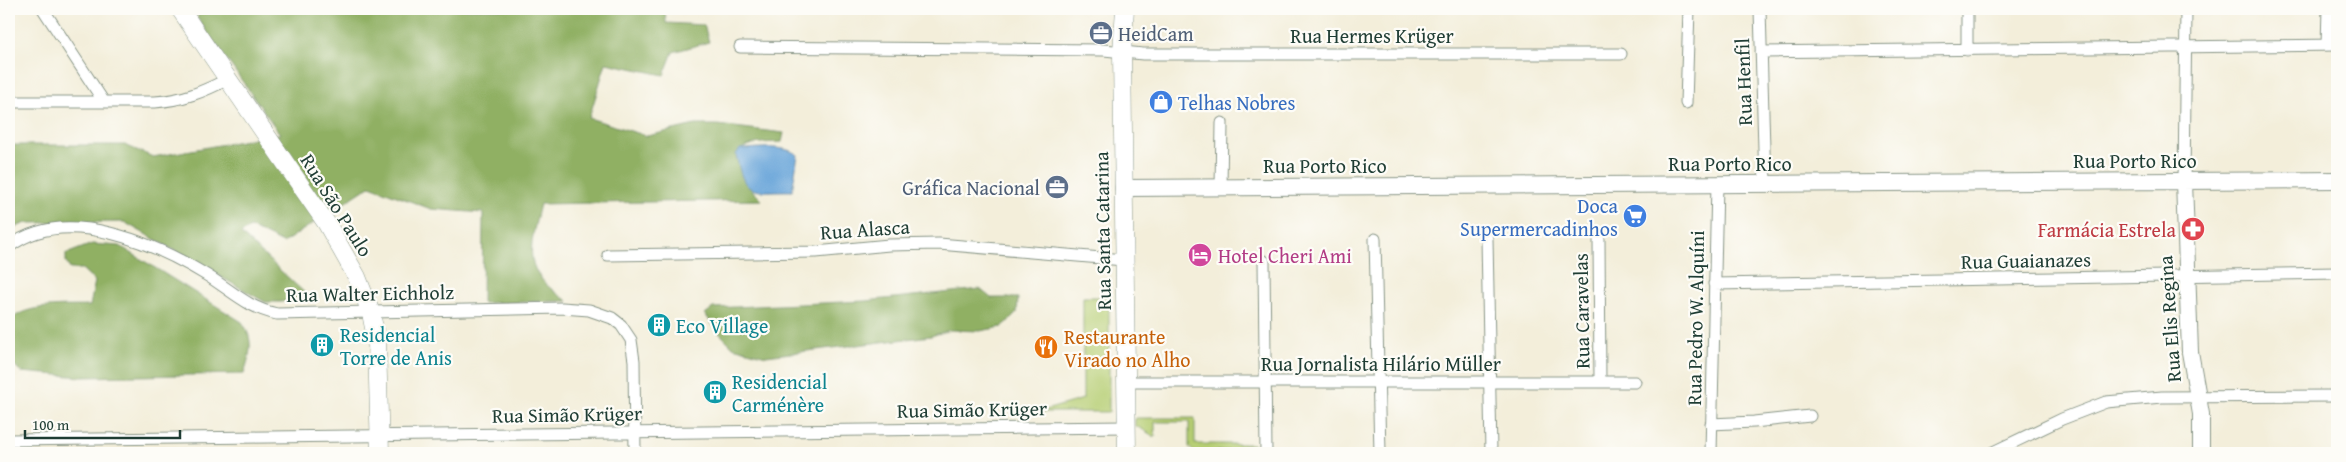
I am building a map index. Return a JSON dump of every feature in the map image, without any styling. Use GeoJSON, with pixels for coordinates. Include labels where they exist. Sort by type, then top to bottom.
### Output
{"type":"FeatureCollection","features":[{"type":"Feature","properties":{"kind":"main road","name":"Rua São Paulo"},"geometry":{"type":"LineString","coordinates":[[180,9],[327,224],[357,277],[371,313],[377,343],[380,453]]}},
{"type":"Feature","properties":{"kind":"main road","name":"Rua Santa Catarina"},"geometry":{"type":"LineString","coordinates":[[1125,9],[1122,52],[1127,453]]}},
{"type":"Feature","properties":{"kind":"main road","name":"Rua Porto Rico"},"geometry":{"type":"LineString","coordinates":[[1123,188],[2337,180]]}},
{"type":"Feature","properties":{"kind":"main road","name":"Rua Elis Regina"},"geometry":{"type":"LineString","coordinates":[[2184,181],[2190,352],[2202,428],[2201,453]]}},
{"type":"Feature","properties":{"kind":"street"},"geometry":{"type":"LineString","coordinates":[[44,9],[104,102]]}},
{"type":"Feature","properties":{"kind":"street"},"geometry":{"type":"LineString","coordinates":[[1686,103],[1689,9]]}},
{"type":"Feature","properties":{"kind":"street","name":"Rua Henfil"},"geometry":{"type":"LineString","coordinates":[[1760,9],[1765,184]]}},
{"type":"Feature","properties":{"kind":"street"},"geometry":{"type":"LineString","coordinates":[[1967,9],[1967,50]]}},
{"type":"Feature","properties":{"kind":"street"},"geometry":{"type":"LineString","coordinates":[[2184,181],[2186,9]]}},
{"type":"Feature","properties":{"kind":"street"},"geometry":{"type":"LineString","coordinates":[[1761,52],[2332,45],[2328,9]]}},
{"type":"Feature","properties":{"kind":"street","name":"Rua Hermes Krüger"},"geometry":{"type":"LineString","coordinates":[[740,47],[1094,50],[1143,54],[1621,54]]}},
{"type":"Feature","properties":{"kind":"street"},"geometry":{"type":"LineString","coordinates":[[9,102],[176,101],[194,96],[228,79]]}},
{"type":"Feature","properties":{"kind":"street"},"geometry":{"type":"LineString","coordinates":[[1221,187],[1222,124]]}},
{"type":"Feature","properties":{"kind":"street","name":"Rua Pedro W. Alquíni"},"geometry":{"type":"LineString","coordinates":[[1711,453],[1717,184]]}},
{"type":"Feature","properties":{"kind":"street","name":"Rua Walter Eichholz"},"geometry":{"type":"LineString","coordinates":[[9,247],[30,234],[65,229],[98,231],[126,237],[155,248],[209,277],[253,308],[265,311],[293,314],[562,308],[589,310],[612,318],[626,331],[631,340],[633,350],[635,453]]}},
{"type":"Feature","properties":{"kind":"street"},"geometry":{"type":"LineString","coordinates":[[1487,238],[1491,453]]}},
{"type":"Feature","properties":{"kind":"street"},"geometry":{"type":"LineString","coordinates":[[1375,239],[1380,453]]}},
{"type":"Feature","properties":{"kind":"street","name":"Rua Caravelas"},"geometry":{"type":"LineString","coordinates":[[1599,239],[1600,382]]}},
{"type":"Feature","properties":{"kind":"street","name":"Rua Alasca"},"geometry":{"type":"LineString","coordinates":[[608,254],[816,252],[889,245],[939,244],[1124,260]]}},
{"type":"Feature","properties":{"kind":"street"},"geometry":{"type":"LineString","coordinates":[[1264,261],[1266,453]]}},
{"type":"Feature","properties":{"kind":"street","name":"Rua Guaianazes"},"geometry":{"type":"LineString","coordinates":[[1714,284],[2337,273]]}},
{"type":"Feature","properties":{"kind":"street","name":"Rua Jornalista Hilário Müller"},"geometry":{"type":"LineString","coordinates":[[1126,382],[1635,382]]}},
{"type":"Feature","properties":{"kind":"street"},"geometry":{"type":"LineString","coordinates":[[1991,453],[2062,419],[2100,404],[2142,398],[2198,396],[2337,396]]}},
{"type":"Feature","properties":{"kind":"street"},"geometry":{"type":"LineString","coordinates":[[1711,424],[1810,416]]}},
{"type":"Feature","properties":{"kind":"street","name":"Rua Simão Krüger"},"geometry":{"type":"LineString","coordinates":[[9,440],[634,431],[1126,427]]}},
{"type":"Feature","properties":{"kind":"green space"},"geometry":{"type":"Polygon","coordinates":[[[201,9],[665,9],[666,23],[704,25],[709,42],[673,52],[664,75],[606,63],[589,118],[647,136],[695,125],[718,125],[784,133],[782,142],[751,145],[736,154],[744,180],[762,200],[540,204],[533,235],[532,259],[542,280],[568,301],[482,303],[483,213],[431,209],[370,186],[283,243],[250,227],[241,234],[308,296],[281,302],[265,302],[124,222],[26,223],[9,230],[9,145],[125,145],[153,157],[280,134],[197,18],[201,9]]]}},
{"type":"Feature","properties":{"kind":"green space"},"geometry":{"type":"Polygon","coordinates":[[[92,244],[120,246],[242,322],[250,341],[244,374],[82,377],[21,372],[11,360],[9,353],[9,326],[13,318],[32,309],[58,306],[90,306],[95,281],[82,269],[70,269],[66,262],[66,254],[92,244]]]}},
{"type":"Feature","properties":{"kind":"green space"},"geometry":{"type":"Polygon","coordinates":[[[980,289],[991,298],[1018,298],[1017,313],[1002,327],[980,331],[950,330],[931,336],[766,356],[733,347],[717,331],[705,314],[713,308],[865,301],[980,289]]]}},
{"type":"Feature","properties":{"kind":"green space"},"geometry":{"type":"Polygon","coordinates":[[[1083,297],[1109,297],[1109,412],[1039,412],[1083,399],[1083,297]]]}},
{"type":"Feature","properties":{"kind":"green space"},"geometry":{"type":"Polygon","coordinates":[[[1135,418],[1195,418],[1195,444],[1253,444],[1253,453],[1242,453],[1235,450],[1195,453],[1189,447],[1189,422],[1155,422],[1155,437],[1135,425],[1135,418]]]}},
{"type":"Feature","properties":{"kind":"water"},"geometry":{"type":"Polygon","coordinates":[[[778,148],[798,155],[792,191],[759,191],[747,185],[739,168],[736,154],[740,149],[778,148]]]}},
{"type":"Feature","properties":{"kind":"place","name":"HeidCam"},"geometry":{"type":"Point","coordinates":[1101,33]}},
{"type":"Feature","properties":{"kind":"place","name":"Telhas Nobres"},"geometry":{"type":"Point","coordinates":[1161,102]}},
{"type":"Feature","properties":{"kind":"place","name":"Gráfica Nacional"},"geometry":{"type":"Point","coordinates":[1057,187]}},
{"type":"Feature","properties":{"kind":"place","name":"Doca Supermercadinhos"},"geometry":{"type":"Point","coordinates":[1635,216]}},
{"type":"Feature","properties":{"kind":"place","name":"Farmácia Estrela"},"geometry":{"type":"Point","coordinates":[2193,229]}},
{"type":"Feature","properties":{"kind":"place","name":"Hotel Cheri Ami"},"geometry":{"type":"Point","coordinates":[1200,255]}},
{"type":"Feature","properties":{"kind":"place","name":"Eco Village"},"geometry":{"type":"Point","coordinates":[659,325]}},
{"type":"Feature","properties":{"kind":"place","name":"Residencial Torre de Anis"},"geometry":{"type":"Point","coordinates":[322,345]}},
{"type":"Feature","properties":{"kind":"place","name":"Restaurante Virado no Alho"},"geometry":{"type":"Point","coordinates":[1046,347]}},
{"type":"Feature","properties":{"kind":"place","name":"Residencial Carménère"},"geometry":{"type":"Point","coordinates":[715,392]}}]}
